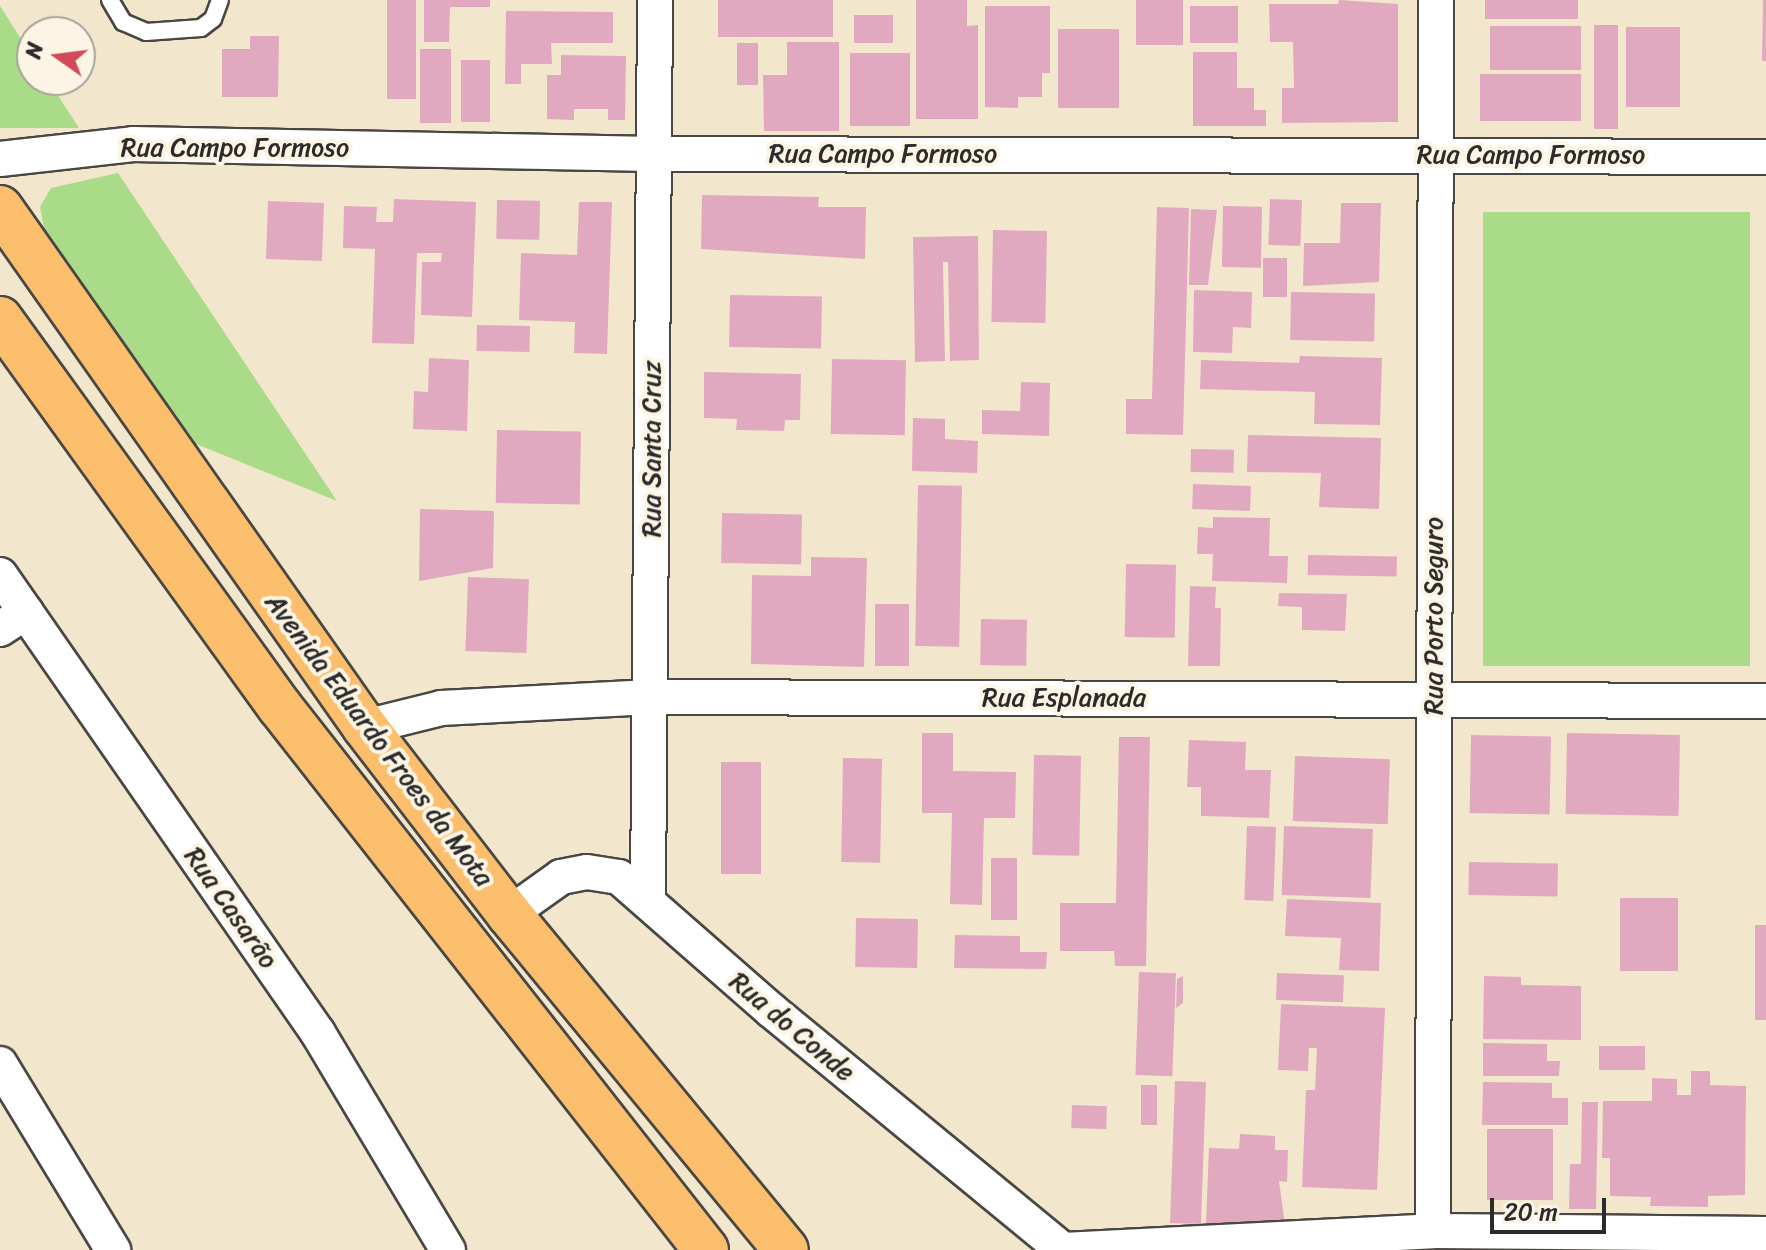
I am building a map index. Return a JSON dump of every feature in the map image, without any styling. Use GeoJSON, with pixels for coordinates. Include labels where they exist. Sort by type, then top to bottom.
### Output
{"type":"FeatureCollection","features":[{"type":"Feature","properties":{"kind":"highway","name":"Avenida Eduardo Froes da Mota"},"geometry":{"type":"LineString","coordinates":[[0,208],[365,727],[509,914],[786,1250]]}},
{"type":"Feature","properties":{"kind":"highway"},"geometry":{"type":"LineString","coordinates":[[0,319],[280,707],[706,1250]]}},
{"type":"Feature","properties":{"kind":"street","name":"Rua Santa Cruz"},"geometry":{"type":"LineString","coordinates":[[648,897],[655,0]]}},
{"type":"Feature","properties":{"kind":"street","name":"Rua Porto Seguro"},"geometry":{"type":"LineString","coordinates":[[1433,1231],[1436,0]]}},
{"type":"Feature","properties":{"kind":"street","name":"Rua Campo Formoso"},"geometry":{"type":"LineString","coordinates":[[0,159],[133,144],[654,154],[1766,157]]}},
{"type":"Feature","properties":{"kind":"street","name":"Rua Casarão"},"geometry":{"type":"LineString","coordinates":[[0,575],[13,621],[318,1033],[448,1250]]}},
{"type":"Feature","properties":{"kind":"street","name":"Rua Esplanada"},"geometry":{"type":"LineString","coordinates":[[365,727],[441,708],[651,697],[1766,701]]}},
{"type":"Feature","properties":{"kind":"street","name":"Rua do Conde"},"geometry":{"type":"LineString","coordinates":[[509,914],[561,877],[587,872],[619,877],[648,897],[697,948],[1063,1250]]}},
{"type":"Feature","properties":{"kind":"street"},"geometry":{"type":"LineString","coordinates":[[0,1064],[113,1250]]}},
{"type":"Feature","properties":{"kind":"street"},"geometry":{"type":"LineString","coordinates":[[1063,1250],[1433,1231],[1766,1234]]}},
{"type":"Feature","properties":{"kind":"lane"},"geometry":{"type":"LineString","coordinates":[[110,0],[123,22],[146,32],[201,28],[213,19],[220,0]]}},
{"type":"Feature","properties":{"kind":"green space"},"geometry":{"type":"Polygon","coordinates":[[[0,6],[16,31],[16,96],[58,96],[79,128],[0,128],[0,6]]]}},
{"type":"Feature","properties":{"kind":"green space"},"geometry":{"type":"Polygon","coordinates":[[[118,173],[337,501],[191,442],[45,234],[40,207],[51,188],[118,173]]]}},
{"type":"Feature","properties":{"kind":"green space"},"geometry":{"type":"Polygon","coordinates":[[[1483,212],[1750,212],[1750,666],[1483,666],[1483,212]]]}},
{"type":"Feature","properties":{"kind":"building"},"geometry":{"type":"Polygon","coordinates":[[[387,0],[416,0],[416,99],[387,99],[387,0]]]}},
{"type":"Feature","properties":{"kind":"building"},"geometry":{"type":"Polygon","coordinates":[[[424,0],[490,0],[490,7],[450,7],[449,42],[424,42],[424,0]]]}},
{"type":"Feature","properties":{"kind":"building"},"geometry":{"type":"Polygon","coordinates":[[[718,0],[833,0],[833,37],[718,37],[718,0]]]}},
{"type":"Feature","properties":{"kind":"building"},"geometry":{"type":"Polygon","coordinates":[[[916,0],[967,0],[967,26],[978,25],[978,119],[916,119],[916,0]]]}},
{"type":"Feature","properties":{"kind":"building"},"geometry":{"type":"Polygon","coordinates":[[[1136,0],[1183,0],[1183,45],[1136,45],[1136,0]]]}},
{"type":"Feature","properties":{"kind":"building"},"geometry":{"type":"Polygon","coordinates":[[[1339,0],[1398,4],[1398,122],[1282,123],[1282,88],[1294,88],[1293,42],[1270,42],[1269,4],[1338,4],[1339,0]]]}},
{"type":"Feature","properties":{"kind":"building"},"geometry":{"type":"Polygon","coordinates":[[[1485,0],[1578,0],[1578,19],[1485,19],[1485,0]]]}},
{"type":"Feature","properties":{"kind":"building"},"geometry":{"type":"Polygon","coordinates":[[[1763,0],[1766,0],[1766,61],[1762,61],[1763,0]]]}},
{"type":"Feature","properties":{"kind":"building"},"geometry":{"type":"Polygon","coordinates":[[[985,6],[1050,6],[1050,73],[1042,73],[1042,97],[1018,97],[1018,108],[985,107],[985,6]]]}},
{"type":"Feature","properties":{"kind":"building"},"geometry":{"type":"Polygon","coordinates":[[[1190,6],[1238,6],[1238,43],[1190,43],[1190,6]]]}},
{"type":"Feature","properties":{"kind":"building"},"geometry":{"type":"Polygon","coordinates":[[[506,11],[613,12],[613,43],[551,43],[552,64],[521,64],[521,84],[505,84],[506,11]]]}},
{"type":"Feature","properties":{"kind":"building"},"geometry":{"type":"Polygon","coordinates":[[[854,15],[893,15],[893,43],[854,43],[854,15]]]}},
{"type":"Feature","properties":{"kind":"building"},"geometry":{"type":"Polygon","coordinates":[[[1594,25],[1618,25],[1618,129],[1594,129],[1594,25]]]}},
{"type":"Feature","properties":{"kind":"building"},"geometry":{"type":"Polygon","coordinates":[[[1490,26],[1581,26],[1581,70],[1490,70],[1490,26]]]}},
{"type":"Feature","properties":{"kind":"building"},"geometry":{"type":"Polygon","coordinates":[[[1626,27],[1680,27],[1680,107],[1626,107],[1626,27]]]}},
{"type":"Feature","properties":{"kind":"building"},"geometry":{"type":"Polygon","coordinates":[[[1058,29],[1119,29],[1119,108],[1058,108],[1058,29]]]}},
{"type":"Feature","properties":{"kind":"building"},"geometry":{"type":"Polygon","coordinates":[[[250,36],[279,36],[278,97],[222,97],[222,49],[250,49],[250,36]]]}},
{"type":"Feature","properties":{"kind":"building"},"geometry":{"type":"Polygon","coordinates":[[[787,42],[839,42],[839,131],[764,131],[763,75],[787,75],[787,42]]]}},
{"type":"Feature","properties":{"kind":"building"},"geometry":{"type":"Polygon","coordinates":[[[737,43],[758,43],[758,85],[737,85],[737,43]]]}},
{"type":"Feature","properties":{"kind":"building"},"geometry":{"type":"Polygon","coordinates":[[[420,49],[451,49],[451,123],[420,123],[420,49]]]}},
{"type":"Feature","properties":{"kind":"building"},"geometry":{"type":"Polygon","coordinates":[[[1193,52],[1237,52],[1237,88],[1254,88],[1254,110],[1266,110],[1266,126],[1193,126],[1193,52]]]}},
{"type":"Feature","properties":{"kind":"building"},"geometry":{"type":"Polygon","coordinates":[[[850,53],[910,53],[910,126],[850,126],[850,53]]]}},
{"type":"Feature","properties":{"kind":"building"},"geometry":{"type":"Polygon","coordinates":[[[561,55],[626,56],[625,120],[608,120],[608,109],[574,109],[574,120],[547,119],[547,75],[561,75],[561,55]]]}},
{"type":"Feature","properties":{"kind":"building"},"geometry":{"type":"Polygon","coordinates":[[[461,60],[490,60],[490,122],[461,122],[461,60]]]}},
{"type":"Feature","properties":{"kind":"building"},"geometry":{"type":"Polygon","coordinates":[[[1480,74],[1581,74],[1581,121],[1480,121],[1480,74]]]}},
{"type":"Feature","properties":{"kind":"building"},"geometry":{"type":"Polygon","coordinates":[[[702,195],[819,197],[818,207],[866,207],[865,259],[701,249],[702,195]]]}},
{"type":"Feature","properties":{"kind":"building"},"geometry":{"type":"Polygon","coordinates":[[[394,199],[476,202],[472,317],[421,315],[422,262],[441,262],[442,253],[417,253],[414,344],[372,343],[375,249],[343,248],[344,206],[377,207],[376,222],[393,222],[394,199]]]}},
{"type":"Feature","properties":{"kind":"building"},"geometry":{"type":"Polygon","coordinates":[[[1270,199],[1302,200],[1300,246],[1268,245],[1270,199]]]}},
{"type":"Feature","properties":{"kind":"building"},"geometry":{"type":"Polygon","coordinates":[[[497,200],[540,201],[539,240],[496,239],[497,200]]]}},
{"type":"Feature","properties":{"kind":"building"},"geometry":{"type":"Polygon","coordinates":[[[268,201],[324,203],[322,261],[266,259],[268,201]]]}},
{"type":"Feature","properties":{"kind":"building"},"geometry":{"type":"Polygon","coordinates":[[[579,202],[612,202],[607,354],[574,353],[575,322],[519,320],[521,253],[577,255],[579,202]]]}},
{"type":"Feature","properties":{"kind":"building"},"geometry":{"type":"Polygon","coordinates":[[[1341,203],[1381,203],[1379,282],[1303,286],[1304,243],[1340,243],[1341,203]]]}},
{"type":"Feature","properties":{"kind":"building"},"geometry":{"type":"Polygon","coordinates":[[[1223,206],[1262,207],[1261,268],[1222,267],[1223,206]]]}},
{"type":"Feature","properties":{"kind":"building"},"geometry":{"type":"Polygon","coordinates":[[[1157,207],[1189,208],[1183,435],[1126,434],[1126,399],[1152,399],[1157,207]]]}},
{"type":"Feature","properties":{"kind":"building"},"geometry":{"type":"Polygon","coordinates":[[[1191,209],[1217,210],[1208,285],[1189,285],[1191,209]]]}},
{"type":"Feature","properties":{"kind":"building"},"geometry":{"type":"Polygon","coordinates":[[[993,230],[1047,231],[1045,323],[991,322],[993,230]]]}},
{"type":"Feature","properties":{"kind":"building"},"geometry":{"type":"Polygon","coordinates":[[[978,236],[979,360],[950,361],[948,262],[943,262],[945,361],[915,362],[913,237],[978,236]]]}},
{"type":"Feature","properties":{"kind":"building"},"geometry":{"type":"Polygon","coordinates":[[[1263,258],[1287,258],[1287,297],[1263,297],[1263,258]]]}},
{"type":"Feature","properties":{"kind":"building"},"geometry":{"type":"Polygon","coordinates":[[[1194,290],[1252,292],[1251,328],[1233,327],[1232,353],[1193,352],[1194,290]]]}},
{"type":"Feature","properties":{"kind":"building"},"geometry":{"type":"Polygon","coordinates":[[[1291,292],[1375,293],[1374,341],[1290,340],[1291,292]]]}},
{"type":"Feature","properties":{"kind":"building"},"geometry":{"type":"Polygon","coordinates":[[[730,295],[822,297],[821,349],[729,347],[730,295]]]}},
{"type":"Feature","properties":{"kind":"building"},"geometry":{"type":"Polygon","coordinates":[[[477,325],[530,326],[530,352],[477,351],[477,325]]]}},
{"type":"Feature","properties":{"kind":"building"},"geometry":{"type":"Polygon","coordinates":[[[1300,356],[1382,358],[1380,425],[1314,424],[1315,392],[1200,389],[1201,360],[1299,363],[1300,356]]]}},
{"type":"Feature","properties":{"kind":"building"},"geometry":{"type":"Polygon","coordinates":[[[429,358],[469,360],[467,431],[413,429],[414,391],[428,392],[429,358]]]}},
{"type":"Feature","properties":{"kind":"building"},"geometry":{"type":"Polygon","coordinates":[[[832,359],[906,360],[905,435],[831,434],[832,359]]]}},
{"type":"Feature","properties":{"kind":"building"},"geometry":{"type":"Polygon","coordinates":[[[704,372],[801,374],[800,420],[785,420],[784,431],[736,430],[737,419],[704,418],[704,372]]]}},
{"type":"Feature","properties":{"kind":"building"},"geometry":{"type":"Polygon","coordinates":[[[1021,382],[1050,383],[1049,436],[982,434],[982,410],[1020,411],[1021,382]]]}},
{"type":"Feature","properties":{"kind":"building"},"geometry":{"type":"Polygon","coordinates":[[[913,418],[945,419],[945,439],[978,441],[977,473],[912,471],[913,418]]]}},
{"type":"Feature","properties":{"kind":"building"},"geometry":{"type":"Polygon","coordinates":[[[497,430],[581,431],[580,504],[496,503],[497,430]]]}},
{"type":"Feature","properties":{"kind":"building"},"geometry":{"type":"Polygon","coordinates":[[[1248,435],[1381,438],[1379,509],[1319,507],[1321,473],[1247,472],[1248,435]]]}},
{"type":"Feature","properties":{"kind":"building"},"geometry":{"type":"Polygon","coordinates":[[[1191,449],[1234,450],[1234,473],[1191,472],[1191,449]]]}},
{"type":"Feature","properties":{"kind":"building"},"geometry":{"type":"Polygon","coordinates":[[[1193,484],[1251,486],[1250,511],[1192,509],[1193,484]]]}},
{"type":"Feature","properties":{"kind":"building"},"geometry":{"type":"Polygon","coordinates":[[[918,485],[962,486],[959,647],[915,646],[918,485]]]}},
{"type":"Feature","properties":{"kind":"building"},"geometry":{"type":"Polygon","coordinates":[[[420,509],[494,511],[493,568],[419,581],[420,509]]]}},
{"type":"Feature","properties":{"kind":"building"},"geometry":{"type":"Polygon","coordinates":[[[722,513],[802,514],[801,564],[721,563],[722,513]]]}},
{"type":"Feature","properties":{"kind":"building"},"geometry":{"type":"Polygon","coordinates":[[[1213,517],[1270,518],[1269,556],[1288,556],[1287,583],[1212,581],[1213,554],[1197,554],[1198,527],[1213,528],[1213,517]]]}},
{"type":"Feature","properties":{"kind":"building"},"geometry":{"type":"Polygon","coordinates":[[[1308,555],[1397,557],[1397,577],[1308,575],[1308,555]]]}},
{"type":"Feature","properties":{"kind":"building"},"geometry":{"type":"Polygon","coordinates":[[[811,557],[867,558],[864,667],[751,664],[752,575],[811,576],[811,557]]]}},
{"type":"Feature","properties":{"kind":"building"},"geometry":{"type":"Polygon","coordinates":[[[1126,564],[1176,565],[1175,638],[1125,637],[1126,564]]]}},
{"type":"Feature","properties":{"kind":"building"},"geometry":{"type":"Polygon","coordinates":[[[468,577],[529,579],[526,653],[465,651],[468,577]]]}},
{"type":"Feature","properties":{"kind":"building"},"geometry":{"type":"Polygon","coordinates":[[[1190,586],[1216,587],[1215,608],[1221,608],[1220,666],[1188,666],[1190,586]]]}},
{"type":"Feature","properties":{"kind":"building"},"geometry":{"type":"Polygon","coordinates":[[[1279,593],[1347,594],[1345,631],[1302,630],[1302,607],[1278,606],[1279,593]]]}},
{"type":"Feature","properties":{"kind":"building"},"geometry":{"type":"Polygon","coordinates":[[[875,604],[909,604],[909,666],[875,666],[875,604]]]}},
{"type":"Feature","properties":{"kind":"building"},"geometry":{"type":"Polygon","coordinates":[[[981,619],[1027,620],[1026,666],[980,665],[981,619]]]}},
{"type":"Feature","properties":{"kind":"building"},"geometry":{"type":"Polygon","coordinates":[[[922,733],[953,733],[953,771],[1016,772],[1015,818],[984,818],[982,905],[950,904],[952,813],[922,813],[922,733]]]}},
{"type":"Feature","properties":{"kind":"building"},"geometry":{"type":"Polygon","coordinates":[[[1567,733],[1680,735],[1679,816],[1566,814],[1567,733]]]}},
{"type":"Feature","properties":{"kind":"building"},"geometry":{"type":"Polygon","coordinates":[[[1471,735],[1551,736],[1550,814],[1470,813],[1471,735]]]}},
{"type":"Feature","properties":{"kind":"building"},"geometry":{"type":"Polygon","coordinates":[[[1119,737],[1150,737],[1146,966],[1115,966],[1114,951],[1060,951],[1060,903],[1116,903],[1119,737]]]}},
{"type":"Feature","properties":{"kind":"building"},"geometry":{"type":"Polygon","coordinates":[[[1189,740],[1246,742],[1245,770],[1271,770],[1269,818],[1201,816],[1201,787],[1187,787],[1189,740]]]}},
{"type":"Feature","properties":{"kind":"building"},"geometry":{"type":"Polygon","coordinates":[[[1034,755],[1081,756],[1079,856],[1032,855],[1034,755]]]}},
{"type":"Feature","properties":{"kind":"building"},"geometry":{"type":"Polygon","coordinates":[[[1295,756],[1390,759],[1388,824],[1293,821],[1295,756]]]}},
{"type":"Feature","properties":{"kind":"building"},"geometry":{"type":"Polygon","coordinates":[[[843,758],[882,759],[880,863],[841,862],[843,758]]]}},
{"type":"Feature","properties":{"kind":"building"},"geometry":{"type":"Polygon","coordinates":[[[721,762],[761,762],[761,874],[721,874],[721,762]]]}},
{"type":"Feature","properties":{"kind":"building"},"geometry":{"type":"Polygon","coordinates":[[[1247,826],[1276,827],[1273,901],[1244,900],[1247,826]]]}},
{"type":"Feature","properties":{"kind":"building"},"geometry":{"type":"Polygon","coordinates":[[[1284,826],[1373,829],[1371,898],[1282,895],[1284,826]]]}},
{"type":"Feature","properties":{"kind":"building"},"geometry":{"type":"Polygon","coordinates":[[[991,858],[1017,858],[1017,920],[991,920],[991,858]]]}},
{"type":"Feature","properties":{"kind":"building"},"geometry":{"type":"Polygon","coordinates":[[[1469,862],[1558,864],[1557,897],[1468,895],[1469,862]]]}},
{"type":"Feature","properties":{"kind":"building"},"geometry":{"type":"Polygon","coordinates":[[[1620,898],[1678,898],[1678,971],[1620,971],[1620,898]]]}},
{"type":"Feature","properties":{"kind":"building"},"geometry":{"type":"Polygon","coordinates":[[[1287,899],[1381,903],[1379,971],[1339,970],[1341,938],[1285,936],[1287,899]]]}},
{"type":"Feature","properties":{"kind":"building"},"geometry":{"type":"Polygon","coordinates":[[[856,918],[918,919],[917,968],[855,967],[856,918]]]}},
{"type":"Feature","properties":{"kind":"building"},"geometry":{"type":"Polygon","coordinates":[[[1755,925],[1766,925],[1766,1020],[1755,1020],[1755,925]]]}},
{"type":"Feature","properties":{"kind":"building"},"geometry":{"type":"Polygon","coordinates":[[[955,935],[1020,936],[1020,952],[1047,952],[1046,969],[954,968],[955,935]]]}},
{"type":"Feature","properties":{"kind":"building"},"geometry":{"type":"Polygon","coordinates":[[[1139,972],[1176,973],[1172,1076],[1135,1075],[1139,972]]]}},
{"type":"Feature","properties":{"kind":"building"},"geometry":{"type":"Polygon","coordinates":[[[1277,973],[1344,975],[1343,1002],[1276,1000],[1277,973]]]}},
{"type":"Feature","properties":{"kind":"building"},"geometry":{"type":"Polygon","coordinates":[[[1183,976],[1183,1003],[1176,1008],[1177,979],[1183,976]]]}},
{"type":"Feature","properties":{"kind":"building"},"geometry":{"type":"Polygon","coordinates":[[[1484,976],[1521,977],[1521,985],[1581,986],[1581,1040],[1483,1039],[1484,976]]]}},
{"type":"Feature","properties":{"kind":"building"},"geometry":{"type":"Polygon","coordinates":[[[1281,1004],[1385,1008],[1377,1190],[1302,1187],[1306,1090],[1315,1090],[1317,1048],[1309,1048],[1308,1071],[1278,1070],[1281,1004]]]}},
{"type":"Feature","properties":{"kind":"building"},"geometry":{"type":"Polygon","coordinates":[[[1483,1043],[1547,1044],[1547,1061],[1560,1061],[1559,1076],[1483,1076],[1483,1043]]]}},
{"type":"Feature","properties":{"kind":"building"},"geometry":{"type":"Polygon","coordinates":[[[1599,1046],[1645,1046],[1645,1070],[1599,1070],[1599,1046]]]}},
{"type":"Feature","properties":{"kind":"building"},"geometry":{"type":"Polygon","coordinates":[[[1691,1071],[1710,1071],[1710,1085],[1746,1086],[1745,1195],[1708,1196],[1708,1207],[1650,1206],[1651,1197],[1610,1196],[1610,1158],[1602,1158],[1603,1101],[1652,1101],[1652,1078],[1677,1079],[1677,1095],[1691,1095],[1691,1071]]]}},
{"type":"Feature","properties":{"kind":"building"},"geometry":{"type":"Polygon","coordinates":[[[1175,1081],[1206,1082],[1201,1224],[1170,1223],[1175,1081]]]}},
{"type":"Feature","properties":{"kind":"building"},"geometry":{"type":"Polygon","coordinates":[[[1483,1082],[1552,1083],[1552,1098],[1568,1098],[1568,1125],[1482,1125],[1483,1082]]]}},
{"type":"Feature","properties":{"kind":"building"},"geometry":{"type":"Polygon","coordinates":[[[1141,1085],[1157,1085],[1157,1125],[1141,1125],[1141,1085]]]}},
{"type":"Feature","properties":{"kind":"building"},"geometry":{"type":"Polygon","coordinates":[[[1582,1102],[1598,1102],[1596,1209],[1569,1209],[1570,1164],[1581,1164],[1582,1102]]]}},
{"type":"Feature","properties":{"kind":"building"},"geometry":{"type":"Polygon","coordinates":[[[1072,1105],[1107,1106],[1106,1129],[1071,1128],[1072,1105]]]}},
{"type":"Feature","properties":{"kind":"building"},"geometry":{"type":"Polygon","coordinates":[[[1487,1129],[1553,1129],[1553,1200],[1487,1200],[1487,1129]]]}},
{"type":"Feature","properties":{"kind":"building"},"geometry":{"type":"Polygon","coordinates":[[[1240,1134],[1275,1136],[1275,1150],[1288,1150],[1287,1182],[1279,1181],[1285,1225],[1206,1223],[1209,1148],[1239,1149],[1240,1134]]]}}]}
